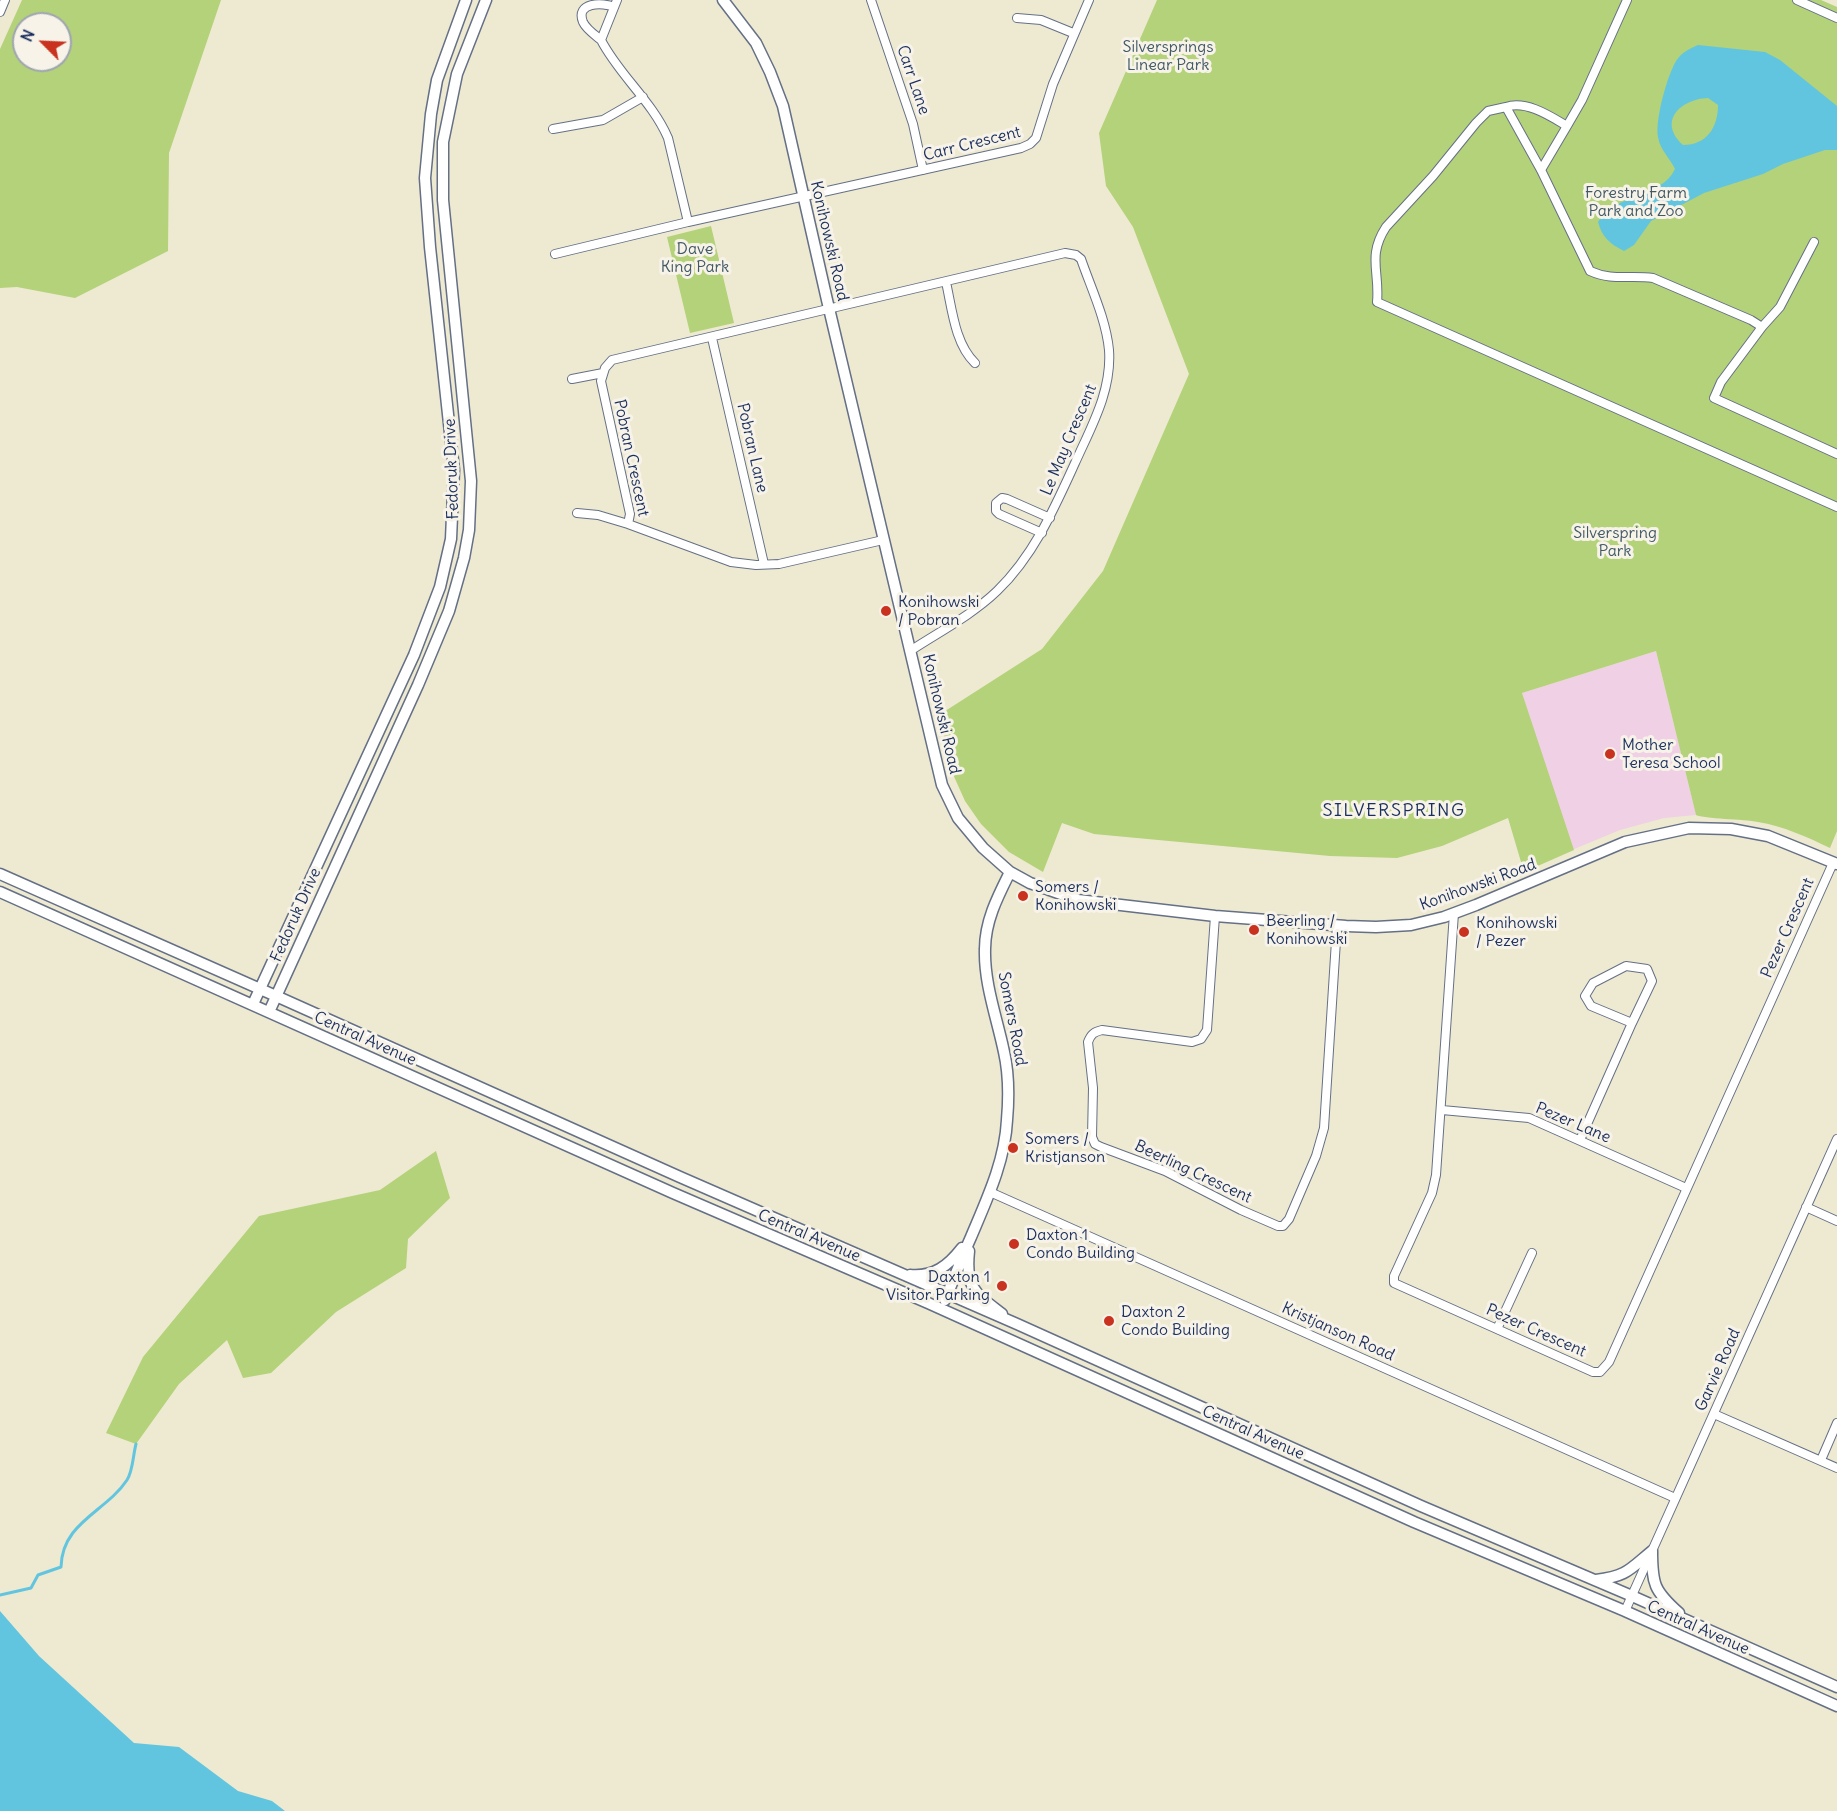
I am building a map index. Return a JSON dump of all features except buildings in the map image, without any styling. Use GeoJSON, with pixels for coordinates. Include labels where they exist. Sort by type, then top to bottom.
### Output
{"type":"FeatureCollection","features":[{"type":"Feature","properties":{"kind":"main road","name":"Fedoruk Drive"},"geometry":{"type":"LineString","coordinates":[[253,1004],[414,655],[440,587],[451,539],[454,470],[430,247],[425,178],[431,114],[437,80],[466,0]]}},
{"type":"Feature","properties":{"kind":"main road","name":"Fedoruk Drive"},"geometry":{"type":"LineString","coordinates":[[269,1012],[426,666],[449,611],[464,558],[469,530],[471,481],[443,200],[443,142],[457,74],[486,0]]}},
{"type":"Feature","properties":{"kind":"main road","name":"Konihowski Road"},"geometry":{"type":"LineString","coordinates":[[723,0],[747,29],[770,72],[783,106],[942,785],[958,818],[983,848],[1010,872],[1045,889],[1078,900],[1215,915],[1376,927],[1412,925],[1454,913],[1625,842],[1689,828],[1731,829],[1768,836],[1835,863]]}},
{"type":"Feature","properties":{"kind":"main road","name":"Somers Road"},"geometry":{"type":"LineString","coordinates":[[940,1309],[990,1192],[1004,1145],[1008,1077],[1005,1054],[988,984],[985,947],[987,929],[996,898],[1010,872]]}},
{"type":"Feature","properties":{"kind":"main road","name":"Central Avenue"},"geometry":{"type":"LineString","coordinates":[[0,874],[680,1177],[1017,1324],[1421,1506],[1837,1687]]}},
{"type":"Feature","properties":{"kind":"main road","name":"Central Avenue"},"geometry":{"type":"LineString","coordinates":[[0,892],[1414,1522],[1625,1611],[1837,1706]]}},
{"type":"Feature","properties":{"kind":"main road"},"geometry":{"type":"LineString","coordinates":[[903,1274],[917,1276],[936,1272],[953,1259],[970,1239]]}},
{"type":"Feature","properties":{"kind":"main road"},"geometry":{"type":"LineString","coordinates":[[970,1239],[968,1268],[972,1287],[981,1298],[1017,1324]]}},
{"type":"Feature","properties":{"kind":"main road"},"geometry":{"type":"LineString","coordinates":[[1594,1580],[1617,1578],[1652,1551]]}},
{"type":"Feature","properties":{"kind":"main road"},"geometry":{"type":"LineString","coordinates":[[1652,1551],[1655,1587],[1665,1600],[1689,1621]]}},
{"type":"Feature","properties":{"kind":"street"},"geometry":{"type":"LineString","coordinates":[[0,12],[5,0]]}},
{"type":"Feature","properties":{"kind":"street","name":"Carr Lane"},"geometry":{"type":"LineString","coordinates":[[871,0],[911,116],[923,170]]}},
{"type":"Feature","properties":{"kind":"street","name":"Carr Crescent"},"geometry":{"type":"LineString","coordinates":[[555,254],[1021,148],[1030,144],[1036,138],[1073,33],[1089,0]]}},
{"type":"Feature","properties":{"kind":"street"},"geometry":{"type":"LineString","coordinates":[[1541,170],[1582,100],[1627,0]]}},
{"type":"Feature","properties":{"kind":"street"},"geometry":{"type":"LineString","coordinates":[[1797,0],[1837,18]]}},
{"type":"Feature","properties":{"kind":"street"},"geometry":{"type":"LineString","coordinates":[[601,40],[615,3],[592,4],[585,8],[582,21],[601,40],[606,51],[659,118],[668,138],[688,222]]}},
{"type":"Feature","properties":{"kind":"street"},"geometry":{"type":"LineString","coordinates":[[1017,18],[1041,20],[1073,33]]}},
{"type":"Feature","properties":{"kind":"street"},"geometry":{"type":"LineString","coordinates":[[553,129],[603,120],[643,97]]}},
{"type":"Feature","properties":{"kind":"street"},"geometry":{"type":"LineString","coordinates":[[1567,126],[1528,106],[1513,105],[1488,111],[1386,227],[1377,241],[1374,267],[1378,288],[1377,302],[1837,507]]}},
{"type":"Feature","properties":{"kind":"street"},"geometry":{"type":"LineString","coordinates":[[1506,107],[1541,170],[1590,272],[1603,277],[1653,278],[1751,320],[1761,327]]}},
{"type":"Feature","properties":{"kind":"street"},"geometry":{"type":"LineString","coordinates":[[1814,242],[1780,307],[1761,327],[1721,382],[1714,398],[1837,454]]}},
{"type":"Feature","properties":{"kind":"street","name":"Le May Crescent"},"geometry":{"type":"LineString","coordinates":[[829,310],[1065,254],[1076,255],[1081,259],[1106,333],[1109,351],[1108,378],[1101,405],[1042,533],[996,592],[910,651]]}},
{"type":"Feature","properties":{"kind":"street"},"geometry":{"type":"LineString","coordinates":[[946,282],[959,339],[969,358],[975,363]]}},
{"type":"Feature","properties":{"kind":"street"},"geometry":{"type":"LineString","coordinates":[[572,379],[603,373],[612,360],[829,310]]}},
{"type":"Feature","properties":{"kind":"street","name":"Pobran Lane"},"geometry":{"type":"LineString","coordinates":[[711,338],[764,564]]}},
{"type":"Feature","properties":{"kind":"street","name":"Pobran Crescent"},"geometry":{"type":"LineString","coordinates":[[603,373],[601,381],[630,514],[628,524],[731,562],[779,564],[884,540]]}},
{"type":"Feature","properties":{"kind":"street"},"geometry":{"type":"LineString","coordinates":[[1042,533],[999,514],[996,511],[996,503],[1002,498],[1007,499],[1050,518]]}},
{"type":"Feature","properties":{"kind":"street"},"geometry":{"type":"LineString","coordinates":[[577,513],[598,515],[628,524]]}},
{"type":"Feature","properties":{"kind":"street","name":"Pezer Crescent"},"geometry":{"type":"LineString","coordinates":[[1454,913],[1436,1175],[1432,1193],[1394,1276],[1394,1283],[1593,1372],[1600,1372],[1604,1369],[1835,863]]}},
{"type":"Feature","properties":{"kind":"street","name":"Beerling Crescent"},"geometry":{"type":"LineString","coordinates":[[1215,915],[1207,1030],[1201,1039],[1192,1042],[1102,1030],[1096,1031],[1089,1037],[1094,1088],[1092,1137],[1095,1144],[1101,1147],[1156,1167],[1278,1226],[1283,1226],[1289,1219],[1316,1156],[1324,1128],[1337,925]]}},
{"type":"Feature","properties":{"kind":"street"},"geometry":{"type":"LineString","coordinates":[[1580,1140],[1652,981],[1647,969],[1626,966],[1593,983],[1585,996],[1591,1006],[1632,1023]]}},
{"type":"Feature","properties":{"kind":"street","name":"Pezer Lane"},"geometry":{"type":"LineString","coordinates":[[1442,1110],[1529,1118],[1686,1188]]}},
{"type":"Feature","properties":{"kind":"street","name":"Garvie Road"},"geometry":{"type":"LineString","coordinates":[[1625,1611],[1837,1139]]}},
{"type":"Feature","properties":{"kind":"street","name":"Kristjanson Road"},"geometry":{"type":"LineString","coordinates":[[990,1192],[1675,1498]]}},
{"type":"Feature","properties":{"kind":"street"},"geometry":{"type":"LineString","coordinates":[[1806,1207],[1837,1221]]}},
{"type":"Feature","properties":{"kind":"street"},"geometry":{"type":"LineString","coordinates":[[1497,1329],[1532,1253]]}},
{"type":"Feature","properties":{"kind":"street"},"geometry":{"type":"LineString","coordinates":[[1714,1414],[1837,1468]]}},
{"type":"Feature","properties":{"kind":"street"},"geometry":{"type":"LineString","coordinates":[[1821,1460],[1837,1423]]}},
{"type":"Feature","properties":{"kind":"shaded area","name":"Mother Teresa School"},"geometry":{"type":"Polygon","coordinates":[[[1656,651],[1696,815],[1664,818],[1620,830],[1567,852],[1522,693],[1656,651]]]}},
{"type":"Feature","properties":{"kind":"green space"},"geometry":{"type":"Polygon","coordinates":[[[22,0],[221,0],[169,153],[168,251],[75,298],[17,287],[0,288],[0,49],[12,22],[12,72],[72,72],[72,12],[17,12],[22,0]]]}},
{"type":"Feature","properties":{"kind":"green space"},"geometry":{"type":"Polygon","coordinates":[[[1157,0],[1821,0],[1837,7],[1837,831],[1830,848],[1777,826],[1696,815],[1656,651],[1522,693],[1574,850],[1524,872],[1508,818],[1442,846],[1397,858],[1330,856],[1094,834],[1062,823],[1043,872],[1009,852],[981,824],[965,801],[952,772],[939,715],[1042,649],[1103,571],[1189,374],[1133,227],[1106,186],[1099,133],[1157,0]]]}},
{"type":"Feature","properties":{"kind":"green space","name":"Dave King Park"},"geometry":{"type":"Polygon","coordinates":[[[711,226],[734,323],[690,333],[667,237],[711,226]]]}},
{"type":"Feature","properties":{"kind":"green space"},"geometry":{"type":"Polygon","coordinates":[[[436,1151],[450,1198],[408,1239],[406,1268],[336,1312],[271,1373],[243,1378],[227,1340],[179,1384],[136,1444],[106,1433],[143,1357],[259,1216],[380,1190],[436,1151]]]}},
{"type":"Feature","properties":{"kind":"water"},"geometry":{"type":"Polygon","coordinates":[[[1698,45],[1765,52],[1780,60],[1837,106],[1837,150],[1825,150],[1783,164],[1763,174],[1704,193],[1651,221],[1634,245],[1624,251],[1607,240],[1598,222],[1615,206],[1659,186],[1675,169],[1658,137],[1662,98],[1676,61],[1686,51],[1698,45]],[[1708,98],[1689,102],[1681,107],[1672,120],[1672,128],[1683,145],[1699,142],[1705,138],[1716,121],[1718,105],[1708,98]]]}},
{"type":"Feature","properties":{"kind":"water"},"geometry":{"type":"Polygon","coordinates":[[[0,1611],[39,1656],[134,1743],[179,1747],[238,1791],[272,1801],[285,1811],[0,1811],[0,1611]]]}},
{"type":"Feature","properties":{"kind":"waterway"},"geometry":{"type":"LineString","coordinates":[[0,1595],[31,1588],[38,1575],[61,1567],[63,1552],[77,1528],[108,1501],[127,1480],[132,1468],[136,1444]]}},
{"type":"Feature","properties":{"kind":"place","name":"Konihowski / Pobran"},"geometry":{"type":"Point","coordinates":[886,611]}},
{"type":"Feature","properties":{"kind":"place","name":"Mother Teresa School"},"geometry":{"type":"Point","coordinates":[1610,754]}},
{"type":"Feature","properties":{"kind":"place","name":"Somers / Konihowski"},"geometry":{"type":"Point","coordinates":[1023,896]}},
{"type":"Feature","properties":{"kind":"place","name":"Beerling / Konihowski"},"geometry":{"type":"Point","coordinates":[1254,930]}},
{"type":"Feature","properties":{"kind":"place","name":"Konihowski / Pezer"},"geometry":{"type":"Point","coordinates":[1464,932]}},
{"type":"Feature","properties":{"kind":"place","name":"Somers / Kristjanson"},"geometry":{"type":"Point","coordinates":[1013,1148]}},
{"type":"Feature","properties":{"kind":"place","name":"Daxton 1 Condo Building"},"geometry":{"type":"Point","coordinates":[1014,1244]}},
{"type":"Feature","properties":{"kind":"place","name":"Daxton 1 Visitor Parking"},"geometry":{"type":"Point","coordinates":[1002,1286]}},
{"type":"Feature","properties":{"kind":"place","name":"Daxton 2 Condo Building"},"geometry":{"type":"Point","coordinates":[1109,1321]}},
{"type":"Feature","properties":{"kind":"district","name":"SILVERSPRING"},"geometry":{"type":"Point","coordinates":[1394,811]}},
{"type":"Feature","properties":{"kind":"park label","name":"Silversprings Linear Park"},"geometry":{"type":"Point","coordinates":[1168,56]}},
{"type":"Feature","properties":{"kind":"park label","name":"Forestry Farm Park and Zoo"},"geometry":{"type":"Point","coordinates":[1636,202]}},
{"type":"Feature","properties":{"kind":"park label","name":"Silverspring Park"},"geometry":{"type":"Point","coordinates":[1615,542]}}]}
